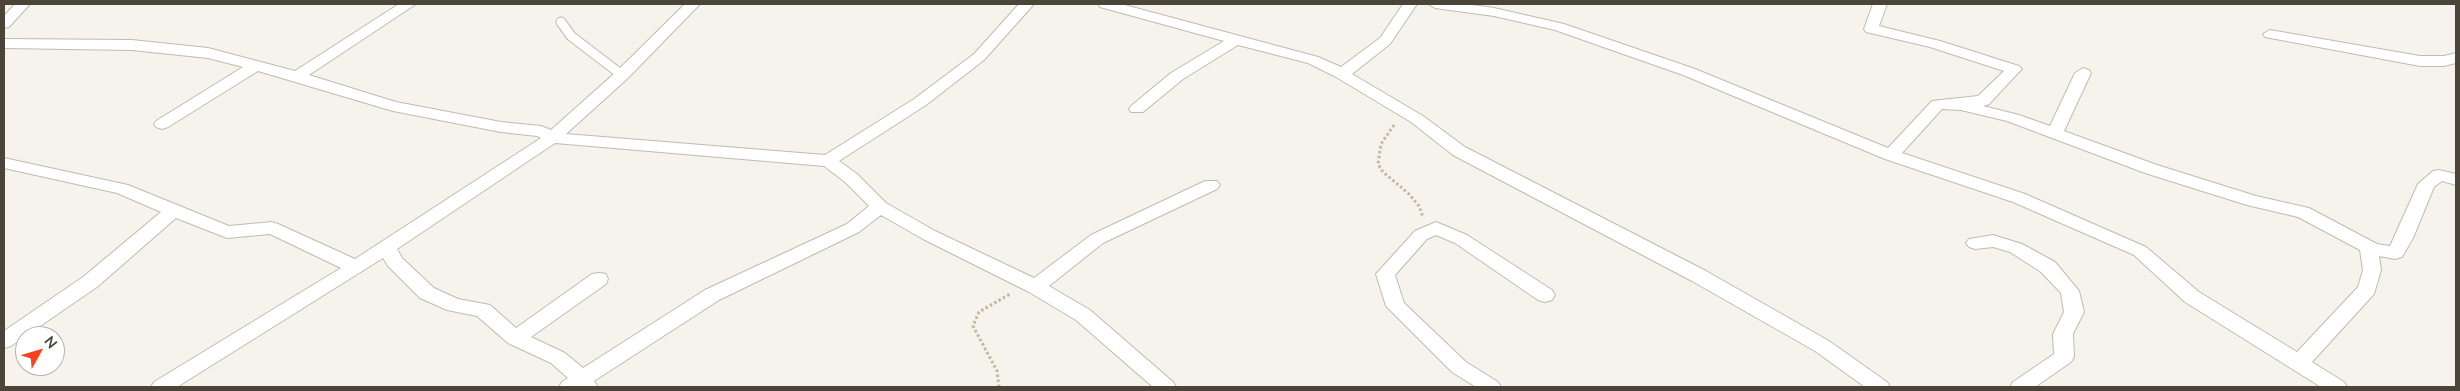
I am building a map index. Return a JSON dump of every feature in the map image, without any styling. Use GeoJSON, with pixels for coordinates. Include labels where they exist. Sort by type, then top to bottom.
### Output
{"type":"FeatureCollection","features":[{"type":"Feature","properties":{"kind":"street"},"geometry":{"type":"LineString","coordinates":[[4,24],[23,4]]}},
{"type":"Feature","properties":{"kind":"street"},"geometry":{"type":"LineString","coordinates":[[297,76],[409,4]]}},
{"type":"Feature","properties":{"kind":"street"},"geometry":{"type":"LineString","coordinates":[[165,386],[356,267],[552,138],[622,75],[693,4]]}},
{"type":"Feature","properties":{"kind":"street"},"geometry":{"type":"LineString","coordinates":[[828,161],[920,102],[979,57],[1027,4]]}},
{"type":"Feature","properties":{"kind":"street"},"geometry":{"type":"LineString","coordinates":[[1105,4],[1313,60],[1342,74],[1400,109],[1459,151],[1699,276],[1822,346],[1880,387]]}},
{"type":"Feature","properties":{"kind":"street"},"geometry":{"type":"LineString","coordinates":[[1342,74],[1385,41],[1410,4]]}},
{"type":"Feature","properties":{"kind":"street"},"geometry":{"type":"LineString","coordinates":[[1435,4],[1498,8],[1559,27],[1689,72],[1891,155],[2019,198],[2140,251],[2192,297],[2337,387]]}},
{"type":"Feature","properties":{"kind":"street"},"geometry":{"type":"LineString","coordinates":[[1880,4],[1871,29],[1935,44],[2014,69],[1983,101],[1938,104],[1891,155]]}},
{"type":"Feature","properties":{"kind":"street"},"geometry":{"type":"LineString","coordinates":[[2270,34],[2420,61],[2456,58]]}},
{"type":"Feature","properties":{"kind":"street"},"geometry":{"type":"LineString","coordinates":[[1137,109],[1177,76],[1236,39]]}},
{"type":"Feature","properties":{"kind":"street"},"geometry":{"type":"LineString","coordinates":[[4,43],[132,45],[208,52],[297,76],[393,106],[501,128],[540,130],[552,138],[828,161],[851,178],[880,207],[929,235],[1031,285],[1083,315],[1166,387]]}},
{"type":"Feature","properties":{"kind":"street"},"geometry":{"type":"LineString","coordinates":[[162,124],[256,65]]}},
{"type":"Feature","properties":{"kind":"street"},"geometry":{"type":"LineString","coordinates":[[2055,134],[2083,73]]}},
{"type":"Feature","properties":{"kind":"street"},"geometry":{"type":"LineString","coordinates":[[1938,104],[1961,105],[2013,118],[2151,169],[2235,196],[2302,212],[2372,249],[2395,253],[2404,238],[2427,184],[2439,176],[2456,180]]}},
{"type":"Feature","properties":{"kind":"street"},"geometry":{"type":"LineString","coordinates":[[4,163],[122,190],[227,232],[272,228],[356,267]]}},
{"type":"Feature","properties":{"kind":"street"},"geometry":{"type":"LineString","coordinates":[[1031,285],[1097,239],[1211,185]]}},
{"type":"Feature","properties":{"kind":"street"},"geometry":{"type":"LineString","coordinates":[[386,247],[395,262],[427,293],[454,305],[483,310],[515,338],[558,358],[580,384],[712,295],[853,228],[880,207]]}},
{"type":"Feature","properties":{"kind":"street"},"geometry":{"type":"LineString","coordinates":[[4,341],[90,282],[174,210]]}},
{"type":"Feature","properties":{"kind":"street"},"geometry":{"type":"LineString","coordinates":[[1491,387],[1459,367],[1396,306],[1385,274],[1421,235],[1436,228],[1460,239],[1545,295]]}},
{"type":"Feature","properties":{"kind":"street"},"geometry":{"type":"LineString","coordinates":[[1975,243],[1993,241],[2016,248],[2048,267],[2070,291],[2074,312],[2063,334],[2064,356],[2020,387]]}},
{"type":"Feature","properties":{"kind":"street"},"geometry":{"type":"LineString","coordinates":[[2299,363],[2367,289],[2372,270],[2369,249],[2372,249]]}},
{"type":"Feature","properties":{"kind":"street"},"geometry":{"type":"LineString","coordinates":[[515,338],[599,279]]}},
{"type":"Feature","properties":{"kind":"lane"},"geometry":{"type":"LineString","coordinates":[[561,22],[571,36],[622,75]]}},
{"type":"Feature","properties":{"kind":"path"},"geometry":{"type":"LineString","coordinates":[[1400,109],[1394,126],[1381,144],[1378,164],[1383,172],[1408,193],[1419,206],[1428,232]]}},
{"type":"Feature","properties":{"kind":"path"},"geometry":{"type":"LineString","coordinates":[[999,387],[997,371],[973,326],[980,312],[1031,285]]}}]}
